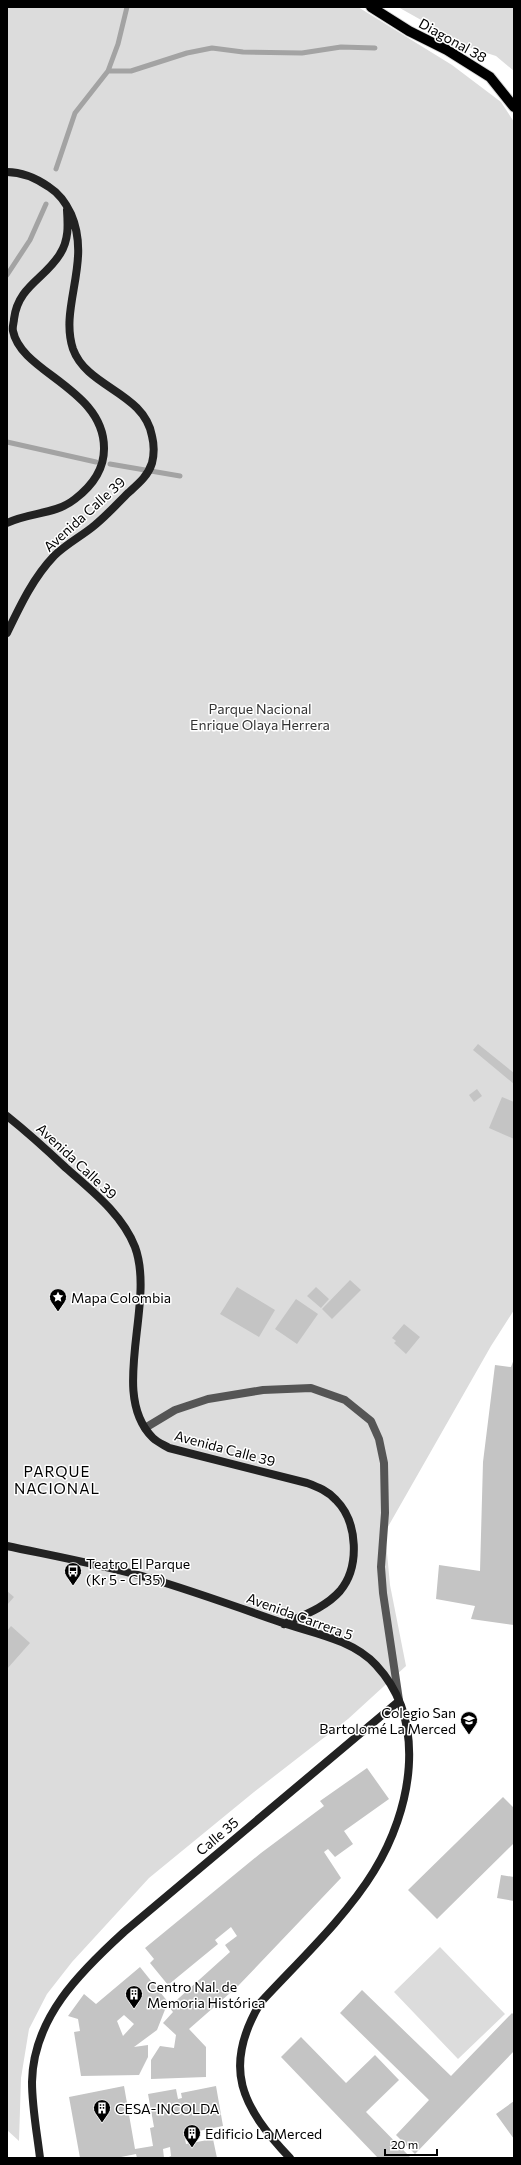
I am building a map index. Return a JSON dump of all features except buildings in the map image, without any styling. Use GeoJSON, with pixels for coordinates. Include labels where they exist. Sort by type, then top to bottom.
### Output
{"type":"FeatureCollection","features":[{"type":"Feature","properties":{"kind":"main road","name":"Diagonal 38"},"geometry":{"type":"LineString","coordinates":[[371,7],[409,31],[447,50],[490,77],[514,107]]}},
{"type":"Feature","properties":{"kind":"street","name":"Avenida Calle 39"},"geometry":{"type":"LineString","coordinates":[[7,172],[30,176],[45,184],[56,191],[67,205],[77,230],[79,242],[77,276],[69,324],[73,349],[86,369],[137,406],[145,416],[151,428],[154,442],[152,462],[145,477],[95,525],[55,555],[34,580],[7,633]]}},
{"type":"Feature","properties":{"kind":"street","name":"Avenida Calle 39"},"geometry":{"type":"LineString","coordinates":[[7,523],[58,509],[75,500],[94,482],[104,462],[104,441],[100,425],[92,412],[72,390],[29,357],[19,345],[13,330],[15,310],[20,296],[50,268],[61,253],[67,236],[67,205]]}},
{"type":"Feature","properties":{"kind":"street","name":"Avenida Calle 39"},"geometry":{"type":"LineString","coordinates":[[7,1116],[104,1202],[121,1223],[135,1247],[140,1270],[140,1307],[133,1367],[134,1395],[140,1419],[154,1439],[169,1448],[307,1483],[325,1490],[343,1508],[350,1520],[354,1539],[352,1563],[348,1578],[340,1591],[323,1604],[284,1624]]}},
{"type":"Feature","properties":{"kind":"street"},"geometry":{"type":"LineString","coordinates":[[145,1428],[175,1410],[208,1399],[263,1390],[311,1388],[345,1400],[371,1421],[379,1439],[384,1463],[385,1513],[381,1567],[383,1593],[399,1701]]}},
{"type":"Feature","properties":{"kind":"street","name":"Avenida Carrera 5"},"geometry":{"type":"LineString","coordinates":[[7,1546],[149,1578],[284,1624],[325,1636],[361,1652],[376,1664],[388,1679],[399,1701],[405,1717],[410,1762],[401,1813],[389,1843],[375,1870],[360,1892],[261,2002],[250,2020],[243,2042],[240,2064],[242,2084],[247,2101],[267,2133],[290,2158]]}},
{"type":"Feature","properties":{"kind":"street","name":"Calle 35"},"geometry":{"type":"LineString","coordinates":[[40,2158],[33,2097],[33,2074],[40,2040],[49,2017],[60,1999],[93,1962],[124,1932],[399,1701]]}},
{"type":"Feature","properties":{"kind":"green space","name":"Parque Nacional Enrique Olaya Herrera"},"geometry":{"type":"Polygon","coordinates":[[[7,7],[358,7],[452,65],[501,102],[514,122],[514,1310],[491,1346],[385,1532],[390,1585],[406,1666],[348,1719],[254,1792],[149,1878],[72,1962],[47,1994],[29,2029],[21,2078],[19,2141],[7,2130],[7,7]]]}},
{"type":"Feature","properties":{"kind":"green space"},"geometry":{"type":"Polygon","coordinates":[[[398,7],[514,7],[514,71],[496,56],[471,48],[398,7]]]}},
{"type":"Feature","properties":{"kind":"green space"},"geometry":{"type":"Polygon","coordinates":[[[440,1947],[505,2014],[458,2059],[394,1992],[440,1947]]]}},
{"type":"Feature","properties":{"kind":"waterway"},"geometry":{"type":"LineString","coordinates":[[56,169],[75,113],[108,71],[118,44],[127,7]]}},
{"type":"Feature","properties":{"kind":"waterway"},"geometry":{"type":"LineString","coordinates":[[108,71],[131,71],[187,53],[212,48],[243,52],[302,53],[341,47],[375,48]]}},
{"type":"Feature","properties":{"kind":"waterway"},"geometry":{"type":"LineString","coordinates":[[7,275],[30,240],[46,204]]}},
{"type":"Feature","properties":{"kind":"waterway"},"geometry":{"type":"LineString","coordinates":[[7,442],[96,462]]}},
{"type":"Feature","properties":{"kind":"waterway"},"geometry":{"type":"LineString","coordinates":[[110,464],[180,476]]}},
{"type":"Feature","properties":{"kind":"place","name":"Mapa Colombia"},"geometry":{"type":"Point","coordinates":[58,1312]}},
{"type":"Feature","properties":{"kind":"place","name":"Teatro El Parque (Kr 5 - Cl 35)"},"geometry":{"type":"Point","coordinates":[73,1586]}},
{"type":"Feature","properties":{"kind":"place","name":"Colegio San Bartolomé La Merced"},"geometry":{"type":"Point","coordinates":[469,1735]}},
{"type":"Feature","properties":{"kind":"place","name":"Centro Nal. de Memoria Histórica"},"geometry":{"type":"Point","coordinates":[134,2009]}},
{"type":"Feature","properties":{"kind":"place","name":"CESA-INCOLDA"},"geometry":{"type":"Point","coordinates":[102,2123]}},
{"type":"Feature","properties":{"kind":"place","name":"Edificio La Merced"},"geometry":{"type":"Point","coordinates":[192,2148]}},
{"type":"Feature","properties":{"kind":"district","name":"PARQUE NACIONAL"},"geometry":{"type":"Point","coordinates":[57,1480]}}]}
